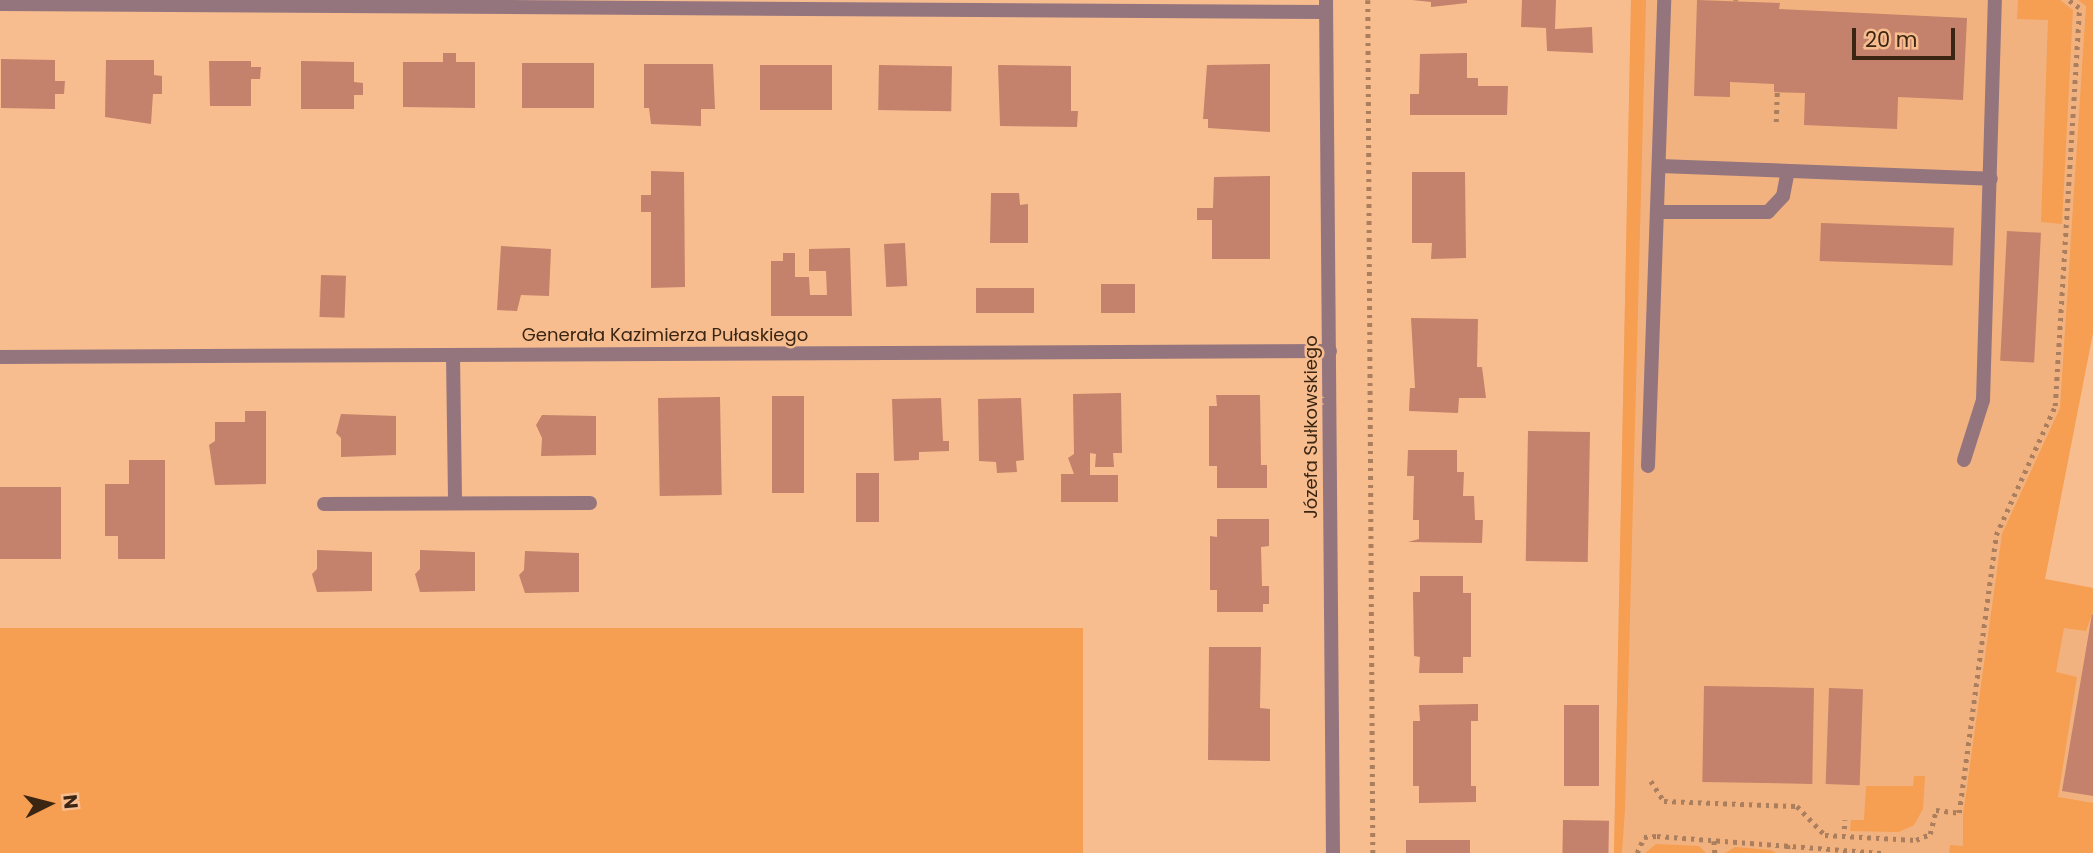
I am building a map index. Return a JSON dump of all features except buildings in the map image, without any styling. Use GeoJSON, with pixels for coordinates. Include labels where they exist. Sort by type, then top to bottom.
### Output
{"type":"FeatureCollection","features":[{"type":"Feature","properties":{"kind":"street"},"geometry":{"type":"LineString","coordinates":[[1648,466],[1664,0]]}},
{"type":"Feature","properties":{"kind":"street"},"geometry":{"type":"LineString","coordinates":[[1964,460],[1983,400],[1995,0]]}},
{"type":"Feature","properties":{"kind":"street"},"geometry":{"type":"LineString","coordinates":[[0,4],[1325,6]]}},
{"type":"Feature","properties":{"kind":"street","name":"Józefa Sułkowskiego"},"geometry":{"type":"LineString","coordinates":[[1325,6],[1333,853]]}},
{"type":"Feature","properties":{"kind":"street"},"geometry":{"type":"LineString","coordinates":[[1660,166],[1991,179]]}},
{"type":"Feature","properties":{"kind":"street"},"geometry":{"type":"LineString","coordinates":[[1658,212],[1768,212],[1783,196],[1788,171]]}},
{"type":"Feature","properties":{"kind":"street","name":"Generała Kazimierza Pułaskiego"},"geometry":{"type":"LineString","coordinates":[[0,357],[1330,351]]}},
{"type":"Feature","properties":{"kind":"street"},"geometry":{"type":"LineString","coordinates":[[453,355],[455,503]]}},
{"type":"Feature","properties":{"kind":"street"},"geometry":{"type":"LineString","coordinates":[[324,504],[590,503]]}},
{"type":"Feature","properties":{"kind":"path"},"geometry":{"type":"LineString","coordinates":[[1368,0],[1373,853]]}},
{"type":"Feature","properties":{"kind":"path"},"geometry":{"type":"LineString","coordinates":[[1651,781],[1664,801],[1797,806],[1825,835],[1916,840],[1930,834],[1936,810],[1959,813],[1996,535],[2055,406],[2079,8],[2068,0]]}},
{"type":"Feature","properties":{"kind":"path"},"geometry":{"type":"LineString","coordinates":[[1776,122],[1777,92]]}},
{"type":"Feature","properties":{"kind":"path"},"geometry":{"type":"LineString","coordinates":[[1844,829],[1845,820]]}},
{"type":"Feature","properties":{"kind":"path"},"geometry":{"type":"LineString","coordinates":[[1637,853],[1644,838],[1788,845],[1881,853]]}},
{"type":"Feature","properties":{"kind":"path"},"geometry":{"type":"LineString","coordinates":[[1714,841],[1715,853]]}},
{"type":"Feature","properties":{"kind":"path"},"geometry":{"type":"LineString","coordinates":[[1788,845],[1788,853]]}},
{"type":"Feature","properties":{"kind":"shaded area"},"geometry":{"type":"Polygon","coordinates":[[[1631,0],[2093,0],[2093,326],[2045,579],[2093,588],[2093,853],[1614,853],[1631,0]]]}},
{"type":"Feature","properties":{"kind":"shaded area"},"geometry":{"type":"Polygon","coordinates":[[[1631,0],[1646,0],[1625,809],[1622,853],[1614,853],[1631,0]]]}},
{"type":"Feature","properties":{"kind":"shaded area"},"geometry":{"type":"Polygon","coordinates":[[[2018,0],[2060,0],[2073,10],[2062,224],[2041,222],[2048,20],[2017,19],[2018,0]]]}},
{"type":"Feature","properties":{"kind":"shaded area"},"geometry":{"type":"Polygon","coordinates":[[[2078,0],[2093,0],[2093,333],[2045,579],[2093,588],[2093,612],[2086,631],[2064,628],[2056,672],[2077,677],[2058,797],[2093,803],[2093,853],[1949,853],[1950,845],[1963,846],[1963,815],[2002,534],[2060,408],[2086,6],[2078,0]]]}},
{"type":"Feature","properties":{"kind":"shaded area"},"geometry":{"type":"Polygon","coordinates":[[[0,628],[1083,628],[1083,853],[0,853],[0,628]]]}},
{"type":"Feature","properties":{"kind":"shaded area"},"geometry":{"type":"Polygon","coordinates":[[[1914,776],[1925,776],[1923,809],[1914,825],[1899,832],[1850,831],[1851,820],[1864,820],[1866,786],[1913,786],[1914,776]]]}},
{"type":"Feature","properties":{"kind":"shaded area"},"geometry":{"type":"Polygon","coordinates":[[[1656,844],[1699,846],[1706,853],[1645,853],[1656,844]]]}},
{"type":"Feature","properties":{"kind":"shaded area"},"geometry":{"type":"Polygon","coordinates":[[[1735,847],[1771,850],[1776,853],[1725,853],[1735,847]]]}}]}
